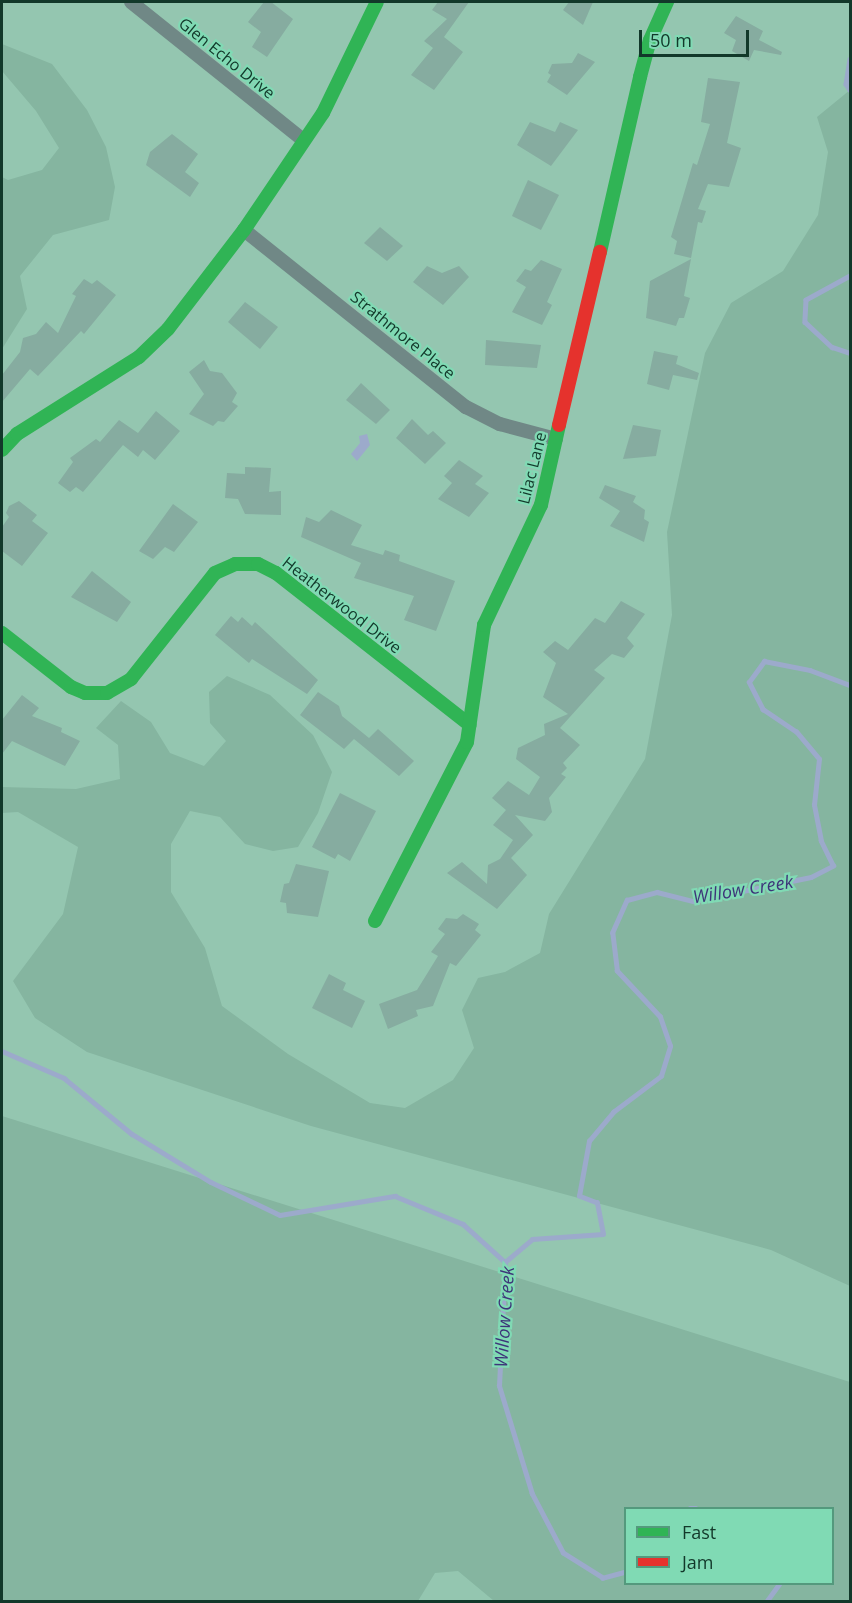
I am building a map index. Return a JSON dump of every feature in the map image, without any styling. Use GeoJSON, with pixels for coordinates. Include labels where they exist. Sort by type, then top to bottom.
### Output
{"type":"FeatureCollection","features":[{"type":"Feature","properties":{"kind":"street","name":"Glen Echo Drive"},"geometry":{"type":"LineString","coordinates":[[131,2],[303,140]]}},
{"type":"Feature","properties":{"kind":"street"},"geometry":{"type":"LineString","coordinates":[[2,450],[17,434],[155,344],[244,230],[323,113],[377,2]]}},
{"type":"Feature","properties":{"kind":"street","name":"Lilac Lane"},"geometry":{"type":"LineString","coordinates":[[375,921],[461,759],[470,725],[488,611],[532,528],[556,439],[640,77],[650,40],[667,2]]}},
{"type":"Feature","properties":{"kind":"street","name":"Strathmore Place"},"geometry":{"type":"LineString","coordinates":[[244,230],[466,407],[500,424],[556,439]]}},
{"type":"Feature","properties":{"kind":"street","name":"Heatherwood Drive"},"geometry":{"type":"LineString","coordinates":[[2,633],[71,687],[84,693],[107,693],[131,679],[215,573],[235,564],[258,564],[276,573],[470,725]]}},
{"type":"Feature","properties":{"kind":"green space"},"geometry":{"type":"Polygon","coordinates":[[[2,44],[52,64],[87,110],[106,147],[115,187],[109,220],[53,235],[20,276],[27,309],[2,349],[2,177],[8,180],[42,170],[59,148],[36,111],[2,71],[2,44]]]}},
{"type":"Feature","properties":{"kind":"green space"},"geometry":{"type":"Polygon","coordinates":[[[850,90],[850,1286],[771,1250],[311,1126],[87,1052],[35,1018],[13,981],[63,914],[78,847],[18,812],[2,813],[2,787],[76,789],[120,779],[118,745],[96,728],[121,701],[151,722],[170,753],[204,766],[226,741],[210,723],[209,692],[227,676],[270,695],[313,735],[332,772],[318,813],[298,847],[273,851],[245,844],[220,817],[190,811],[171,844],[171,892],[205,948],[222,1006],[288,1054],[370,1103],[405,1108],[453,1080],[474,1048],[462,1010],[478,978],[505,972],[540,953],[549,914],[645,759],[672,615],[667,532],[705,353],[731,303],[783,271],[818,215],[828,152],[817,117],[850,90]]]}},
{"type":"Feature","properties":{"kind":"green space"},"geometry":{"type":"Polygon","coordinates":[[[2,1116],[850,1382],[850,1601],[494,1601],[458,1571],[435,1573],[418,1601],[2,1601],[2,1116]]]}},
{"type":"Feature","properties":{"kind":"water"},"geometry":{"type":"Polygon","coordinates":[[[367,434],[370,445],[357,461],[351,454],[360,443],[359,436],[367,434]]]}},
{"type":"Feature","properties":{"kind":"building"},"geometry":{"type":"Polygon","coordinates":[[[264,2],[271,2],[293,19],[267,57],[252,47],[261,32],[248,22],[264,2]]]}},
{"type":"Feature","properties":{"kind":"building"},"geometry":{"type":"Polygon","coordinates":[[[438,2],[469,2],[444,37],[463,52],[434,90],[411,75],[433,48],[424,41],[447,19],[432,10],[438,2]]]}},
{"type":"Feature","properties":{"kind":"building"},"geometry":{"type":"Polygon","coordinates":[[[569,2],[593,2],[583,25],[563,10],[569,2]]]}},
{"type":"Feature","properties":{"kind":"building"},"geometry":{"type":"Polygon","coordinates":[[[736,16],[763,31],[759,40],[782,52],[781,55],[754,50],[749,61],[732,51],[736,40],[724,33],[736,16]]]}},
{"type":"Feature","properties":{"kind":"building"},"geometry":{"type":"Polygon","coordinates":[[[578,53],[595,62],[567,95],[547,82],[551,75],[548,73],[552,64],[572,63],[578,53]]]}},
{"type":"Feature","properties":{"kind":"building"},"geometry":{"type":"Polygon","coordinates":[[[708,78],[740,82],[727,143],[741,148],[729,187],[708,184],[698,209],[706,211],[702,223],[698,222],[691,258],[674,254],[677,241],[671,237],[693,163],[697,165],[710,124],[701,122],[708,78]]]}},
{"type":"Feature","properties":{"kind":"building"},"geometry":{"type":"Polygon","coordinates":[[[530,122],[555,132],[560,122],[578,130],[551,166],[517,145],[530,122]]]}},
{"type":"Feature","properties":{"kind":"building"},"geometry":{"type":"Polygon","coordinates":[[[172,134],[198,154],[185,172],[199,183],[190,197],[146,165],[150,152],[172,134]]]}},
{"type":"Feature","properties":{"kind":"building"},"geometry":{"type":"Polygon","coordinates":[[[528,180],[559,195],[541,230],[512,216],[528,180]]]}},
{"type":"Feature","properties":{"kind":"building"},"geometry":{"type":"Polygon","coordinates":[[[380,227],[403,246],[387,261],[364,243],[380,227]]]}},
{"type":"Feature","properties":{"kind":"building"},"geometry":{"type":"Polygon","coordinates":[[[691,259],[684,296],[690,298],[684,318],[679,318],[676,326],[646,318],[650,281],[691,259]]]}},
{"type":"Feature","properties":{"kind":"building"},"geometry":{"type":"Polygon","coordinates":[[[541,260],[562,269],[547,302],[552,305],[542,325],[512,312],[526,287],[516,281],[525,269],[531,271],[541,260]]]}},
{"type":"Feature","properties":{"kind":"building"},"geometry":{"type":"Polygon","coordinates":[[[427,266],[442,273],[459,266],[469,277],[443,305],[413,282],[427,266]]]}},
{"type":"Feature","properties":{"kind":"building"},"geometry":{"type":"Polygon","coordinates":[[[84,279],[92,284],[97,280],[116,295],[84,334],[81,331],[38,376],[30,369],[2,402],[2,375],[20,352],[23,338],[36,334],[46,322],[58,333],[76,296],[72,294],[84,279]]]}},
{"type":"Feature","properties":{"kind":"building"},"geometry":{"type":"Polygon","coordinates":[[[245,302],[278,327],[260,349],[228,322],[245,302]]]}},
{"type":"Feature","properties":{"kind":"building"},"geometry":{"type":"Polygon","coordinates":[[[486,340],[541,345],[537,368],[485,365],[486,340]]]}},
{"type":"Feature","properties":{"kind":"building"},"geometry":{"type":"Polygon","coordinates":[[[654,351],[678,356],[676,364],[699,373],[697,380],[673,375],[669,390],[647,384],[654,351]]]}},
{"type":"Feature","properties":{"kind":"building"},"geometry":{"type":"Polygon","coordinates":[[[204,360],[210,371],[222,373],[237,393],[232,402],[238,406],[224,422],[218,421],[213,426],[189,414],[204,394],[189,372],[204,360]]]}},
{"type":"Feature","properties":{"kind":"building"},"geometry":{"type":"Polygon","coordinates":[[[361,383],[390,410],[376,424],[346,400],[361,383]]]}},
{"type":"Feature","properties":{"kind":"building"},"geometry":{"type":"Polygon","coordinates":[[[156,411],[180,431],[155,460],[143,450],[138,457],[123,445],[83,492],[76,487],[70,492],[58,483],[73,462],[70,458],[96,439],[100,442],[119,420],[138,433],[156,411]]]}},
{"type":"Feature","properties":{"kind":"building"},"geometry":{"type":"Polygon","coordinates":[[[412,419],[428,435],[433,431],[446,443],[425,464],[396,438],[412,419]]]}},
{"type":"Feature","properties":{"kind":"building"},"geometry":{"type":"Polygon","coordinates":[[[633,425],[661,430],[656,456],[623,459],[633,425]]]}},
{"type":"Feature","properties":{"kind":"building"},"geometry":{"type":"Polygon","coordinates":[[[459,460],[483,476],[475,484],[489,493],[469,517],[438,499],[452,483],[444,476],[459,460]]]}},
{"type":"Feature","properties":{"kind":"building"},"geometry":{"type":"Polygon","coordinates":[[[245,467],[271,468],[269,492],[281,491],[281,515],[245,514],[238,499],[225,498],[227,473],[245,474],[245,467]]]}},
{"type":"Feature","properties":{"kind":"building"},"geometry":{"type":"Polygon","coordinates":[[[605,485],[636,496],[633,502],[645,510],[644,519],[649,522],[644,542],[610,526],[620,511],[599,498],[605,485]]]}},
{"type":"Feature","properties":{"kind":"building"},"geometry":{"type":"Polygon","coordinates":[[[19,501],[37,515],[32,521],[48,533],[22,566],[2,551],[2,527],[9,517],[6,513],[9,506],[19,501]]]}},
{"type":"Feature","properties":{"kind":"building"},"geometry":{"type":"Polygon","coordinates":[[[173,504],[198,522],[174,552],[165,547],[153,559],[139,551],[173,504]]]}},
{"type":"Feature","properties":{"kind":"building"},"geometry":{"type":"Polygon","coordinates":[[[331,510],[362,525],[351,545],[383,555],[385,550],[400,555],[399,561],[455,581],[436,631],[404,620],[414,596],[354,578],[361,563],[301,537],[306,517],[319,522],[331,510]]]}},
{"type":"Feature","properties":{"kind":"building"},"geometry":{"type":"Polygon","coordinates":[[[92,571],[131,602],[117,622],[71,597],[92,571]]]}},
{"type":"Feature","properties":{"kind":"building"},"geometry":{"type":"Polygon","coordinates":[[[621,601],[645,614],[627,638],[634,646],[624,658],[612,654],[594,670],[605,678],[560,728],[580,745],[563,763],[567,768],[561,774],[566,777],[549,798],[552,812],[545,821],[515,815],[533,835],[511,858],[527,875],[497,909],[447,873],[462,862],[487,884],[488,865],[500,859],[513,840],[493,825],[506,810],[492,798],[508,781],[529,795],[540,777],[516,759],[518,748],[545,735],[544,724],[568,714],[543,697],[556,663],[543,652],[555,641],[568,650],[595,618],[605,623],[621,601]]]}},
{"type":"Feature","properties":{"kind":"building"},"geometry":{"type":"Polygon","coordinates":[[[231,616],[238,622],[242,617],[252,626],[255,622],[318,680],[307,694],[252,659],[249,663],[215,635],[231,616]]]}},
{"type":"Feature","properties":{"kind":"building"},"geometry":{"type":"Polygon","coordinates":[[[318,692],[339,706],[342,716],[369,738],[378,729],[414,761],[399,776],[354,739],[344,749],[300,715],[318,692]]]}},
{"type":"Feature","properties":{"kind":"building"},"geometry":{"type":"Polygon","coordinates":[[[22,695],[39,708],[32,716],[62,728],[61,732],[80,741],[65,766],[12,741],[2,754],[2,720],[22,695]]]}},
{"type":"Feature","properties":{"kind":"building"},"geometry":{"type":"Polygon","coordinates":[[[340,793],[376,811],[350,861],[338,854],[335,859],[312,847],[340,793]]]}},
{"type":"Feature","properties":{"kind":"building"},"geometry":{"type":"Polygon","coordinates":[[[296,864],[329,871],[318,917],[287,913],[286,903],[280,902],[284,884],[289,883],[296,864]]]}},
{"type":"Feature","properties":{"kind":"building"},"geometry":{"type":"Polygon","coordinates":[[[463,914],[479,924],[475,930],[481,935],[456,966],[450,963],[433,1006],[416,1010],[418,1016],[388,1029],[379,1004],[417,990],[438,956],[431,952],[445,934],[438,929],[446,918],[457,919],[463,914]]]}},
{"type":"Feature","properties":{"kind":"building"},"geometry":{"type":"Polygon","coordinates":[[[329,974],[346,983],[343,990],[365,1001],[352,1028],[312,1008],[329,974]]]}},
{"type":"Feature","properties":{"kind":"waterway","name":"Willow Creek"},"geometry":{"type":"LineString","coordinates":[[850,59],[846,84],[850,90]]}},
{"type":"Feature","properties":{"kind":"waterway","name":"Willow Creek"},"geometry":{"type":"LineString","coordinates":[[850,276],[806,300],[805,322],[832,347],[850,353]]}},
{"type":"Feature","properties":{"kind":"waterway","name":"Willow Creek"},"geometry":{"type":"LineString","coordinates":[[624,1573],[603,1578],[563,1553],[532,1494],[499,1386],[505,1262],[532,1239],[603,1234],[597,1203],[579,1196],[589,1141],[613,1112],[661,1076],[670,1046],[660,1017],[617,971],[612,933],[627,900],[657,892],[694,901],[811,877],[833,866],[821,841],[814,805],[819,759],[796,732],[763,710],[749,682],[764,661],[810,670],[850,685]]}},
{"type":"Feature","properties":{"kind":"waterway"},"geometry":{"type":"LineString","coordinates":[[2,1051],[64,1078],[132,1134],[211,1182],[280,1215],[395,1196],[463,1224],[505,1262]]}},
{"type":"Feature","properties":{"kind":"waterway","name":"Willow Creek"},"geometry":{"type":"LineString","coordinates":[[766,1602],[778,1585]]}},
{"type":"Feature","properties":{"kind":"traffic: fast"},"geometry":{"type":"LineString","coordinates":[[2,450],[17,434],[139,357],[168,329],[244,230],[323,113],[377,2]]}},
{"type":"Feature","properties":{"kind":"traffic: fast"},"geometry":{"type":"LineString","coordinates":[[600,252],[640,77],[650,40],[667,2]]}},
{"type":"Feature","properties":{"kind":"traffic: fast"},"geometry":{"type":"LineString","coordinates":[[375,921],[467,742],[484,625],[541,505],[559,425]]}},
{"type":"Feature","properties":{"kind":"traffic: fast"},"geometry":{"type":"LineString","coordinates":[[2,633],[71,687],[85,693],[107,693],[131,679],[215,573],[235,564],[258,564],[276,573],[470,725]]}},
{"type":"Feature","properties":{"kind":"traffic: jam"},"geometry":{"type":"LineString","coordinates":[[559,425],[600,252]]}}]}
